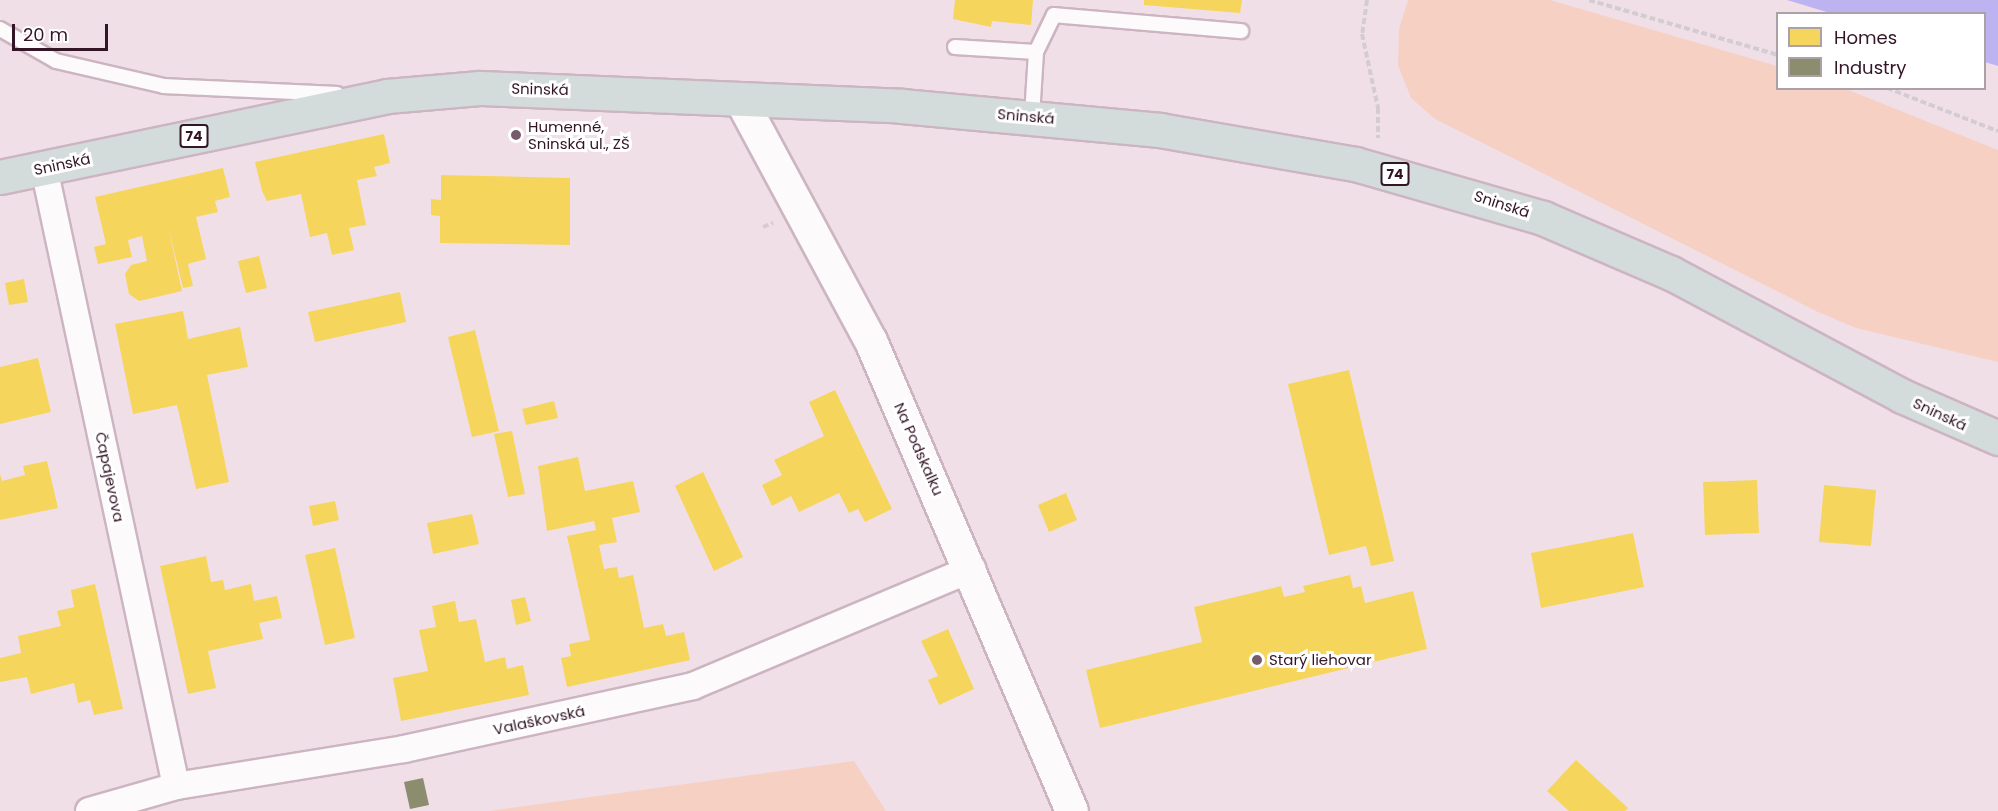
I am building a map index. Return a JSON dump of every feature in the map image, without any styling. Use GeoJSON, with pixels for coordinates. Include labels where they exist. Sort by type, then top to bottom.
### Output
{"type":"FeatureCollection","features":[{"type":"Feature","properties":{"kind":"main road","name":"Sninská"},"geometry":{"type":"LineString","coordinates":[[0,177],[387,96],[480,88],[1032,116],[1267,146],[1371,168],[1492,200],[1598,239],[1902,396],[1998,438]]}},
{"type":"Feature","properties":{"kind":"street","name":"Na Podskalku"},"geometry":{"type":"LineString","coordinates":[[741,100],[871,341],[972,569],[1072,811]]}},
{"type":"Feature","properties":{"kind":"street","name":"Čapajevova"},"geometry":{"type":"LineString","coordinates":[[44,168],[176,786]]}},
{"type":"Feature","properties":{"kind":"street","name":"Valaškovská"},"geometry":{"type":"LineString","coordinates":[[89,811],[176,786],[404,749],[693,686],[972,569]]}},
{"type":"Feature","properties":{"kind":"lane"},"geometry":{"type":"LineString","coordinates":[[1032,116],[1036,52],[1054,15],[1241,31]]}},
{"type":"Feature","properties":{"kind":"lane"},"geometry":{"type":"LineString","coordinates":[[0,29],[56,61],[165,86],[387,96]]}},
{"type":"Feature","properties":{"kind":"lane"},"geometry":{"type":"LineString","coordinates":[[955,47],[1036,52]]}},
{"type":"Feature","properties":{"kind":"path"},"geometry":{"type":"LineString","coordinates":[[1367,0],[1362,34],[1380,122],[1371,168]]}},
{"type":"Feature","properties":{"kind":"path"},"geometry":{"type":"LineString","coordinates":[[1589,0],[1776,54]]}},
{"type":"Feature","properties":{"kind":"path"},"geometry":{"type":"LineString","coordinates":[[1892,90],[1998,131]]}},
{"type":"Feature","properties":{"kind":"shaded area"},"geometry":{"type":"Polygon","coordinates":[[[1408,0],[1550,0],[1776,66],[1776,90],[1848,90],[1998,150],[1998,362],[1856,328],[1818,312],[1435,119],[1411,98],[1398,65],[1399,29],[1408,0]]]}},
{"type":"Feature","properties":{"kind":"shaded area"},"geometry":{"type":"Polygon","coordinates":[[[1787,0],[1998,0],[1998,66],[1986,62],[1986,12],[1827,12],[1787,0]]]}},
{"type":"Feature","properties":{"kind":"shaded area"},"geometry":{"type":"Polygon","coordinates":[[[854,761],[886,811],[491,811],[503,809],[854,761]]]}},
{"type":"Feature","properties":{"kind":"building: Homes"},"geometry":{"type":"Polygon","coordinates":[[[955,0],[1033,0],[1031,25],[992,21],[991,27],[953,19],[955,0]]]}},
{"type":"Feature","properties":{"kind":"building: Homes"},"geometry":{"type":"Polygon","coordinates":[[[1144,0],[1242,0],[1240,13],[1144,5],[1144,0]]]}},
{"type":"Feature","properties":{"kind":"building: Homes"},"geometry":{"type":"Polygon","coordinates":[[[384,134],[390,163],[374,167],[377,176],[357,180],[366,225],[349,228],[354,250],[332,255],[327,233],[310,237],[301,194],[267,201],[262,191],[255,162],[384,134]]]}},
{"type":"Feature","properties":{"kind":"building: Homes"},"geometry":{"type":"Polygon","coordinates":[[[223,168],[230,197],[215,201],[218,212],[196,217],[206,259],[188,264],[193,286],[183,288],[168,226],[182,291],[139,301],[129,294],[125,274],[131,265],[147,261],[142,236],[128,240],[132,257],[98,264],[94,247],[106,244],[95,197],[223,168]]]}},
{"type":"Feature","properties":{"kind":"building: Homes"},"geometry":{"type":"Polygon","coordinates":[[[441,175],[570,178],[570,245],[440,243],[440,216],[431,215],[431,199],[441,200],[441,175]]]}},
{"type":"Feature","properties":{"kind":"building: Homes"},"geometry":{"type":"Polygon","coordinates":[[[259,256],[267,288],[246,293],[238,261],[259,256]]]}},
{"type":"Feature","properties":{"kind":"building: Homes"},"geometry":{"type":"Polygon","coordinates":[[[24,279],[28,302],[9,305],[5,283],[24,279]]]}},
{"type":"Feature","properties":{"kind":"building: Homes"},"geometry":{"type":"Polygon","coordinates":[[[400,292],[406,322],[315,342],[308,312],[400,292]]]}},
{"type":"Feature","properties":{"kind":"building: Homes"},"geometry":{"type":"Polygon","coordinates":[[[183,311],[188,339],[240,327],[248,367],[207,375],[229,482],[196,489],[177,405],[133,414],[115,324],[183,311]]]}},
{"type":"Feature","properties":{"kind":"building: Homes"},"geometry":{"type":"Polygon","coordinates":[[[475,330],[499,431],[472,437],[448,337],[475,330]]]}},
{"type":"Feature","properties":{"kind":"building: Homes"},"geometry":{"type":"Polygon","coordinates":[[[38,358],[51,412],[0,424],[0,367],[38,358]]]}},
{"type":"Feature","properties":{"kind":"building: Homes"},"geometry":{"type":"Polygon","coordinates":[[[1349,370],[1394,561],[1371,566],[1366,546],[1329,555],[1288,384],[1349,370]]]}},
{"type":"Feature","properties":{"kind":"building: Homes"},"geometry":{"type":"Polygon","coordinates":[[[835,390],[892,509],[865,522],[858,509],[849,513],[839,493],[799,512],[791,496],[772,506],[762,485],[782,475],[774,460],[824,436],[809,402],[835,390]]]}},
{"type":"Feature","properties":{"kind":"building: Homes"},"geometry":{"type":"Polygon","coordinates":[[[554,401],[558,418],[526,425],[522,409],[554,401]]]}},
{"type":"Feature","properties":{"kind":"building: Homes"},"geometry":{"type":"Polygon","coordinates":[[[512,431],[525,494],[508,497],[494,434],[512,431]]]}},
{"type":"Feature","properties":{"kind":"building: Homes"},"geometry":{"type":"Polygon","coordinates":[[[578,457],[585,491],[633,481],[640,512],[612,518],[617,542],[599,545],[604,569],[617,567],[619,578],[633,575],[644,628],[663,624],[666,636],[684,632],[690,660],[567,687],[561,658],[571,656],[569,644],[590,640],[567,536],[596,530],[594,521],[547,531],[538,466],[578,457]]]}},
{"type":"Feature","properties":{"kind":"building: Homes"},"geometry":{"type":"Polygon","coordinates":[[[47,461],[58,508],[0,520],[0,474],[2,481],[25,475],[23,466],[47,461]]]}},
{"type":"Feature","properties":{"kind":"building: Homes"},"geometry":{"type":"Polygon","coordinates":[[[703,472],[743,557],[714,571],[675,486],[703,472]]]}},
{"type":"Feature","properties":{"kind":"building: Homes"},"geometry":{"type":"Polygon","coordinates":[[[1757,480],[1759,533],[1705,535],[1703,482],[1757,480]]]}},
{"type":"Feature","properties":{"kind":"building: Homes"},"geometry":{"type":"Polygon","coordinates":[[[1824,485],[1876,490],[1871,546],[1819,542],[1824,485]]]}},
{"type":"Feature","properties":{"kind":"building: Homes"},"geometry":{"type":"Polygon","coordinates":[[[1066,493],[1077,520],[1049,532],[1038,505],[1066,493]]]}},
{"type":"Feature","properties":{"kind":"building: Homes"},"geometry":{"type":"Polygon","coordinates":[[[335,501],[339,520],[313,526],[309,506],[335,501]]]}},
{"type":"Feature","properties":{"kind":"building: Homes"},"geometry":{"type":"Polygon","coordinates":[[[472,514],[479,544],[433,554],[427,523],[472,514]]]}},
{"type":"Feature","properties":{"kind":"building: Homes"},"geometry":{"type":"Polygon","coordinates":[[[1633,533],[1644,587],[1541,608],[1531,553],[1633,533]]]}},
{"type":"Feature","properties":{"kind":"building: Homes"},"geometry":{"type":"Polygon","coordinates":[[[335,548],[355,638],[325,645],[305,555],[335,548]]]}},
{"type":"Feature","properties":{"kind":"building: Homes"},"geometry":{"type":"Polygon","coordinates":[[[206,556],[211,582],[223,580],[225,590],[251,584],[254,601],[277,596],[282,618],[259,623],[263,639],[208,651],[216,688],[188,694],[160,566],[206,556]]]}},
{"type":"Feature","properties":{"kind":"building: Homes","name":"Starý liehovar"},"geometry":{"type":"Polygon","coordinates":[[[1350,575],[1353,588],[1361,586],[1365,603],[1413,591],[1427,649],[1100,728],[1086,670],[1202,642],[1194,607],[1281,586],[1284,597],[1305,592],[1303,586],[1350,575]]]}},
{"type":"Feature","properties":{"kind":"building: Homes"},"geometry":{"type":"Polygon","coordinates":[[[95,584],[123,709],[94,715],[90,700],[78,703],[74,683],[31,694],[27,677],[0,682],[0,658],[21,653],[18,636],[61,626],[57,611],[74,607],[71,590],[95,584]]]}},
{"type":"Feature","properties":{"kind":"building: Homes"},"geometry":{"type":"Polygon","coordinates":[[[525,597],[531,621],[516,625],[511,600],[525,597]]]}},
{"type":"Feature","properties":{"kind":"building: Homes"},"geometry":{"type":"Polygon","coordinates":[[[455,601],[459,622],[476,619],[485,662],[505,657],[507,669],[523,665],[529,695],[401,721],[393,678],[428,671],[419,630],[436,627],[432,606],[455,601]]]}},
{"type":"Feature","properties":{"kind":"building: Homes"},"geometry":{"type":"Polygon","coordinates":[[[948,629],[974,689],[939,705],[928,680],[938,676],[921,641],[948,629]]]}},
{"type":"Feature","properties":{"kind":"building: Homes"},"geometry":{"type":"Polygon","coordinates":[[[1576,760],[1628,808],[1625,811],[1569,811],[1547,791],[1576,760]]]}},
{"type":"Feature","properties":{"kind":"building: Industry"},"geometry":{"type":"Polygon","coordinates":[[[423,778],[429,805],[410,809],[404,782],[423,778]]]}},
{"type":"Feature","properties":{"kind":"place","name":"Humenné, Sninská ul., ZŠ"},"geometry":{"type":"Point","coordinates":[516,135]}},
{"type":"Feature","properties":{"kind":"place","name":"Starý liehovar"},"geometry":{"type":"Point","coordinates":[1257,660]}}]}
